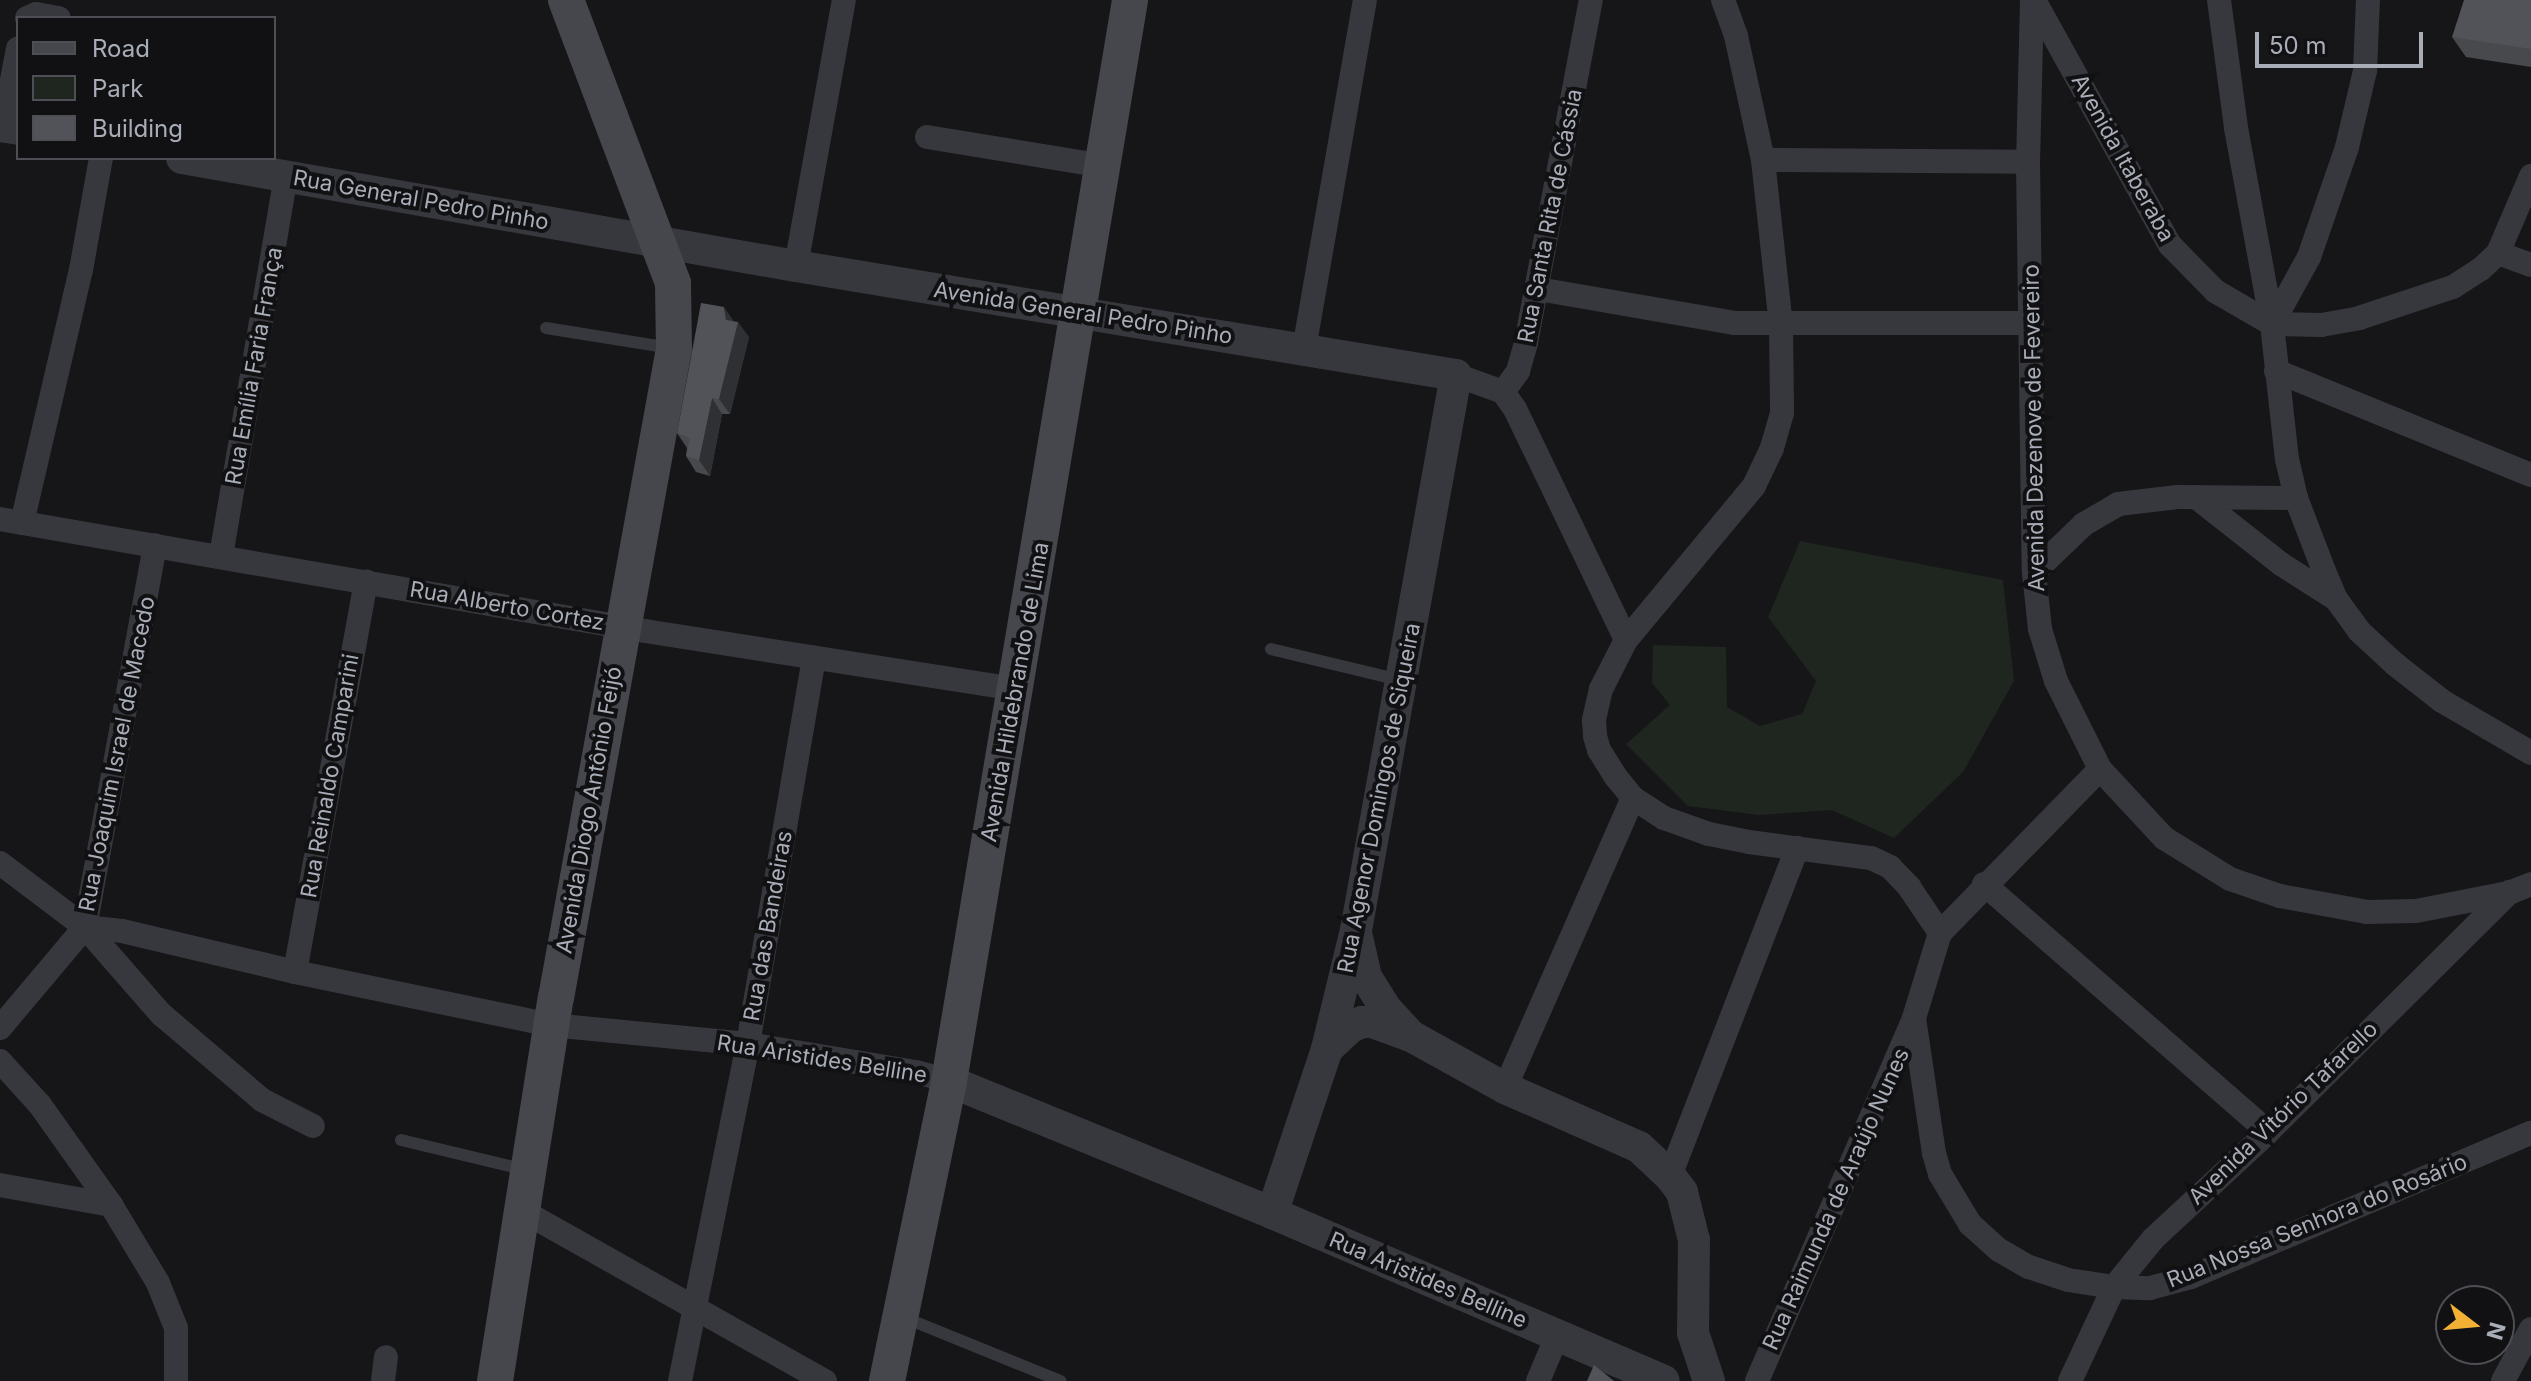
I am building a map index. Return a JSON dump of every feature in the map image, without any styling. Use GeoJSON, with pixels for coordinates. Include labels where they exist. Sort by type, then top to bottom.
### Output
{"type":"FeatureCollection","features":[{"type":"Feature","properties":{"kind":"main road","name":"Avenida Diogo Antônio Feijó"},"geometry":{"type":"LineString","coordinates":[[495,1381],[551,1025],[674,349],[673,283],[567,0]]}},
{"type":"Feature","properties":{"kind":"main road","name":"Avenida Hildebrando de Lima"},"geometry":{"type":"LineString","coordinates":[[887,1381],[949,1081],[1105,166],[1130,0]]}},
{"type":"Feature","properties":{"kind":"street"},"geometry":{"type":"LineString","coordinates":[[796,266],[844,0]]}},
{"type":"Feature","properties":{"kind":"street"},"geometry":{"type":"LineString","coordinates":[[1304,349],[1365,0]]}},
{"type":"Feature","properties":{"kind":"street","name":"Rua Santa Rita de Cássia"},"geometry":{"type":"LineString","coordinates":[[1503,392],[1518,371],[1538,289],[1591,0]]}},
{"type":"Feature","properties":{"kind":"street"},"geometry":{"type":"LineString","coordinates":[[1723,0],[1736,36],[1763,160],[1781,326],[1782,413],[1763,472],[1626,640],[1601,689],[1594,720],[1599,750],[1633,798],[1664,818],[1709,834],[1857,854],[1890,867],[1924,906],[1940,933],[1984,884],[2100,769]]}},
{"type":"Feature","properties":{"kind":"street","name":"Avenida Dezenove de Fevereiro"},"geometry":{"type":"LineString","coordinates":[[2033,0],[2028,162],[2034,572],[2040,629],[2056,681],[2100,769],[2164,838],[2230,879],[2280,896],[2367,912],[2416,911],[2520,888]]}},
{"type":"Feature","properties":{"kind":"street","name":"Avenida Itaberaba"},"geometry":{"type":"LineString","coordinates":[[2033,0],[2170,245],[2215,291],[2272,324]]}},
{"type":"Feature","properties":{"kind":"street"},"geometry":{"type":"LineString","coordinates":[[2219,0],[2236,128],[2272,324],[2287,459],[2296,498],[2336,599],[2359,631],[2396,665],[2442,701],[2531,753]]}},
{"type":"Feature","properties":{"kind":"street"},"geometry":{"type":"LineString","coordinates":[[2272,324],[2309,257],[2347,147],[2365,71],[2368,0]]}},
{"type":"Feature","properties":{"kind":"street"},"geometry":{"type":"LineString","coordinates":[[7,127],[16,62]]}},
{"type":"Feature","properties":{"kind":"street"},"geometry":{"type":"LineString","coordinates":[[927,137],[1105,166]]}},
{"type":"Feature","properties":{"kind":"street"},"geometry":{"type":"LineString","coordinates":[[11,521],[81,270],[101,160]]}},
{"type":"Feature","properties":{"kind":"street","name":"Rua General Pedro Pinho"},"geometry":{"type":"LineString","coordinates":[[199,160],[659,242]]}},
{"type":"Feature","properties":{"kind":"street"},"geometry":{"type":"LineString","coordinates":[[1763,160],[2028,162]]}},
{"type":"Feature","properties":{"kind":"street"},"geometry":{"type":"LineString","coordinates":[[2272,324],[2321,325],[2359,318],[2453,287],[2481,269],[2498,253],[2531,176]]}},
{"type":"Feature","properties":{"kind":"street","name":"Rua Emília Faria França"},"geometry":{"type":"LineString","coordinates":[[221,556],[286,177]]}},
{"type":"Feature","properties":{"kind":"street","name":"Avenida General Pedro Pinho"},"geometry":{"type":"LineString","coordinates":[[659,242],[1456,375],[1503,392]]}},
{"type":"Feature","properties":{"kind":"street"},"geometry":{"type":"LineString","coordinates":[[2498,253],[2531,265]]}},
{"type":"Feature","properties":{"kind":"street"},"geometry":{"type":"LineString","coordinates":[[1538,289],[1734,323],[1781,326],[2032,323]]}},
{"type":"Feature","properties":{"kind":"street"},"geometry":{"type":"LineString","coordinates":[[2276,371],[2531,475]]}},
{"type":"Feature","properties":{"kind":"street","name":"Rua Agenor Domingos de Siqueira"},"geometry":{"type":"LineString","coordinates":[[1272,1213],[1327,1049],[1356,930],[1456,375]]}},
{"type":"Feature","properties":{"kind":"street"},"geometry":{"type":"LineString","coordinates":[[1503,392],[1515,409],[1626,640]]}},
{"type":"Feature","properties":{"kind":"street"},"geometry":{"type":"LineString","coordinates":[[2196,497],[2281,564],[2336,599]]}},
{"type":"Feature","properties":{"kind":"street"},"geometry":{"type":"LineString","coordinates":[[2034,572],[2084,524],[2118,504],[2143,499],[2196,497],[2296,498]]}},
{"type":"Feature","properties":{"kind":"street","name":"Rua Alberto Cortez"},"geometry":{"type":"LineString","coordinates":[[11,521],[622,627],[1015,689]]}},
{"type":"Feature","properties":{"kind":"street","name":"Rua Joaquim Israel de Macedo"},"geometry":{"type":"LineString","coordinates":[[0,1028],[85,927],[155,545]]}},
{"type":"Feature","properties":{"kind":"street","name":"Rua Reinaldo Camparini"},"geometry":{"type":"LineString","coordinates":[[295,972],[366,581]]}},
{"type":"Feature","properties":{"kind":"street","name":"Rua das Bandeiras"},"geometry":{"type":"LineString","coordinates":[[680,1381],[748,1044],[814,658]]}},
{"type":"Feature","properties":{"kind":"street"},"geometry":{"type":"LineString","coordinates":[[1505,1088],[1633,798]]}},
{"type":"Feature","properties":{"kind":"street"},"geometry":{"type":"LineString","coordinates":[[1670,1176],[1797,848]]}},
{"type":"Feature","properties":{"kind":"street"},"geometry":{"type":"LineString","coordinates":[[0,863],[85,927],[161,1014],[262,1100],[313,1126]]}},
{"type":"Feature","properties":{"kind":"street","name":"Avenida Vitório Tafarello"},"geometry":{"type":"LineString","coordinates":[[2070,1381],[2114,1287],[2153,1239],[2520,888],[2531,871]]}},
{"type":"Feature","properties":{"kind":"street"},"geometry":{"type":"LineString","coordinates":[[1984,884],[2268,1132]]}},
{"type":"Feature","properties":{"kind":"street","name":"Rua Aristides Belline"},"geometry":{"type":"LineString","coordinates":[[85,927],[122,931],[295,972],[551,1025],[748,1044],[916,1072],[949,1081],[1272,1213],[1664,1381]]}},
{"type":"Feature","properties":{"kind":"street"},"geometry":{"type":"LineString","coordinates":[[1356,930],[1366,977],[1385,1008],[1411,1036]]}},
{"type":"Feature","properties":{"kind":"street","name":"Rua Nossa Senhora do Rosário"},"geometry":{"type":"LineString","coordinates":[[1940,933],[1914,1018],[1934,1153],[1952,1199],[1970,1224],[1999,1250],[2029,1267],[2068,1280],[2114,1287],[2150,1288],[2191,1277],[2531,1133]]}},
{"type":"Feature","properties":{"kind":"street","name":"Rua Raimunda de Araújo Nunes"},"geometry":{"type":"LineString","coordinates":[[1757,1381],[1914,1018]]}},
{"type":"Feature","properties":{"kind":"street"},"geometry":{"type":"LineString","coordinates":[[1327,1049],[1351,1027],[1372,1022],[1411,1036],[1505,1088],[1639,1147],[1682,1192],[1694,1240],[1693,1333],[1709,1381]]}},
{"type":"Feature","properties":{"kind":"street"},"geometry":{"type":"LineString","coordinates":[[0,1061],[40,1105],[111,1205],[158,1283],[176,1328],[176,1381]]}},
{"type":"Feature","properties":{"kind":"street"},"geometry":{"type":"LineString","coordinates":[[0,1185],[111,1205]]}},
{"type":"Feature","properties":{"kind":"street"},"geometry":{"type":"LineString","coordinates":[[521,1210],[825,1381]]}},
{"type":"Feature","properties":{"kind":"street"},"geometry":{"type":"LineString","coordinates":[[2503,1381],[2531,1329]]}},
{"type":"Feature","properties":{"kind":"street"},"geometry":{"type":"LineString","coordinates":[[1630,1365],[1660,1363],[1684,1346],[1693,1333]]}},
{"type":"Feature","properties":{"kind":"street"},"geometry":{"type":"LineString","coordinates":[[1538,1381],[1557,1336]]}},
{"type":"Feature","properties":{"kind":"lane"},"geometry":{"type":"LineString","coordinates":[[546,328],[674,349]]}},
{"type":"Feature","properties":{"kind":"lane"},"geometry":{"type":"LineString","coordinates":[[1271,649],[1402,681]]}},
{"type":"Feature","properties":{"kind":"lane"},"geometry":{"type":"LineString","coordinates":[[401,1140],[528,1171]]}},
{"type":"Feature","properties":{"kind":"lane"},"geometry":{"type":"LineString","coordinates":[[900,1315],[1061,1381]]}},
{"type":"Feature","properties":{"kind":"green space"},"geometry":{"type":"Polygon","coordinates":[[[1800,541],[2003,580],[2014,681],[1963,772],[1894,838],[1832,810],[1759,815],[1688,806],[1626,744],[1670,705],[1652,683],[1653,645],[1726,647],[1727,707],[1760,726],[1802,714],[1816,681],[1768,617],[1800,541]]]}},
{"type":"Feature","properties":{"kind":"building"},"geometry":{"type":"Polygon","coordinates":[[[2464,0],[2531,0],[2531,49],[2452,37],[2464,0]]]}},
{"type":"Feature","properties":{"kind":"building"},"geometry":{"type":"Polygon","coordinates":[[[701,303],[724,307],[726,320],[738,322],[719,399],[712,398],[699,460],[686,456],[690,438],[677,433],[701,303]]]}},
{"type":"Feature","properties":{"kind":"building"},"geometry":{"type":"Polygon","coordinates":[[[1594,1365],[1614,1381],[1587,1381],[1594,1365]]]}}]}
